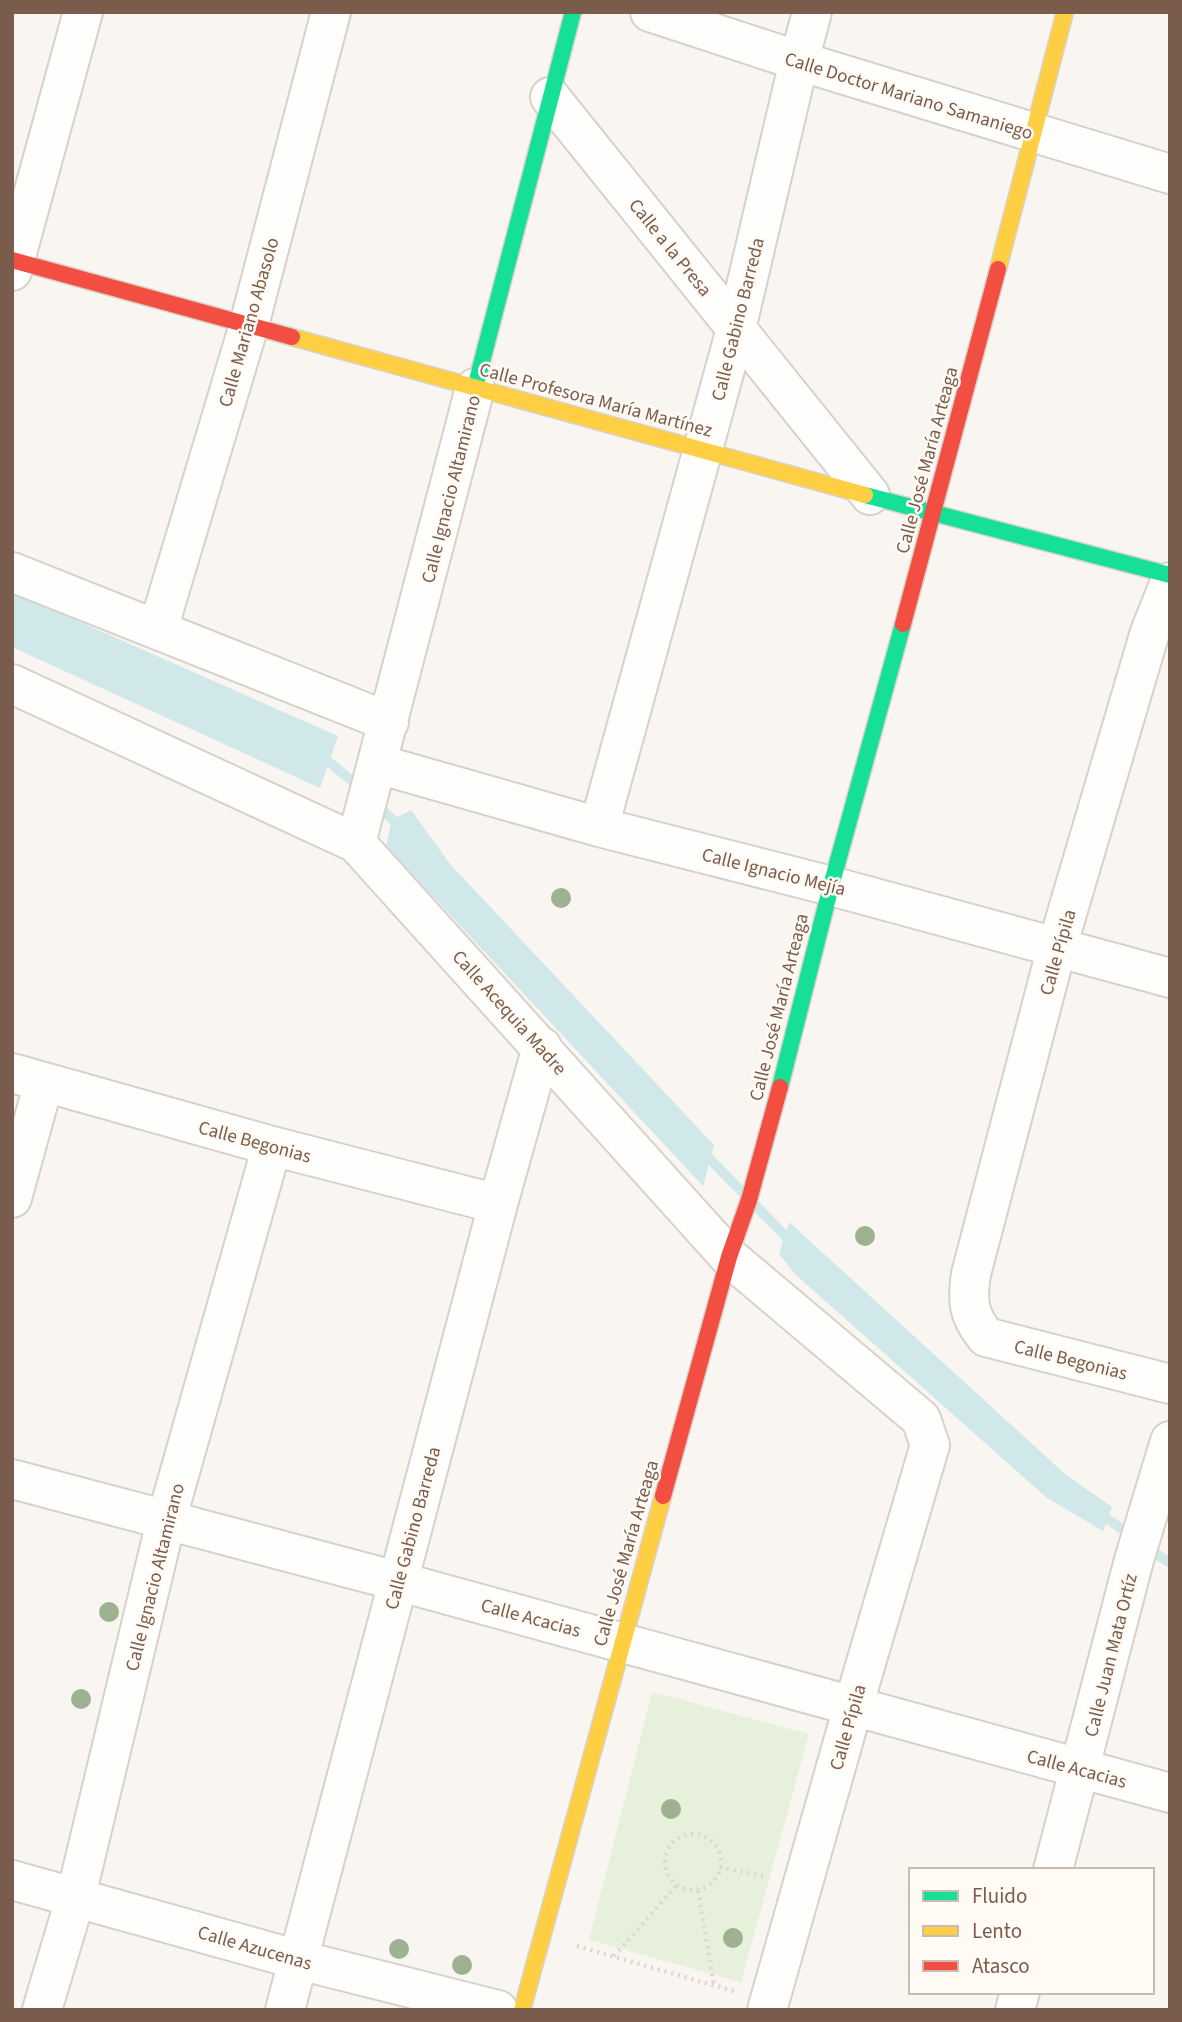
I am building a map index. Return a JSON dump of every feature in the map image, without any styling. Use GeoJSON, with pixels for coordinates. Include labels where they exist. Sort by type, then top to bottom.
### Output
{"type":"FeatureCollection","features":[{"type":"Feature","properties":{"kind":"street"},"geometry":{"type":"LineString","coordinates":[[13,263],[83,12]]}},
{"type":"Feature","properties":{"kind":"street","name":"Calle Mariano Abasolo"},"geometry":{"type":"LineString","coordinates":[[158,629],[249,325],[331,12]]}},
{"type":"Feature","properties":{"kind":"street","name":"Calle Ignacio Altamirano"},"geometry":{"type":"LineString","coordinates":[[359,832],[573,12]]}},
{"type":"Feature","properties":{"kind":"street","name":"Calle Doctor Mariano Samaniego"},"geometry":{"type":"LineString","coordinates":[[650,12],[799,61],[1170,174]]}},
{"type":"Feature","properties":{"kind":"street","name":"Calle Gabino Barreda"},"geometry":{"type":"LineString","coordinates":[[599,827],[736,329],[812,12]]}},
{"type":"Feature","properties":{"kind":"street","name":"Calle José María Arteaga"},"geometry":{"type":"LineString","coordinates":[[522,2010],[729,1257],[766,1141],[831,886],[934,513],[1065,12]]}},
{"type":"Feature","properties":{"kind":"street","name":"Calle a la Presa"},"geometry":{"type":"LineString","coordinates":[[550,97],[870,495]]}},
{"type":"Feature","properties":{"kind":"street","name":"Calle Profesora María Martínez"},"geometry":{"type":"LineString","coordinates":[[13,263],[1170,575]]}},
{"type":"Feature","properties":{"kind":"street"},"geometry":{"type":"LineString","coordinates":[[12,572],[389,722]]}},
{"type":"Feature","properties":{"kind":"street","name":"Calle Pípila"},"geometry":{"type":"LineString","coordinates":[[977,1326],[969,1308],[971,1274],[1057,947],[1150,632],[1170,582]]}},
{"type":"Feature","properties":{"kind":"street","name":"Calle Acequia Madre"},"geometry":{"type":"LineString","coordinates":[[12,684],[359,832],[542,1047],[729,1257],[921,1419],[930,1445]]}},
{"type":"Feature","properties":{"kind":"street","name":"Calle Ignacio Mejía"},"geometry":{"type":"LineString","coordinates":[[375,772],[831,886],[1170,978]]}},
{"type":"Feature","properties":{"kind":"street","name":"Calle Gabino Barreda"},"geometry":{"type":"LineString","coordinates":[[285,2010],[397,1581],[542,1047]]}},
{"type":"Feature","properties":{"kind":"street"},"geometry":{"type":"LineString","coordinates":[[12,1198],[28,1078]]}},
{"type":"Feature","properties":{"kind":"street","name":"Calle Begonias"},"geometry":{"type":"LineString","coordinates":[[28,1078],[272,1146],[498,1204]]}},
{"type":"Feature","properties":{"kind":"street","name":"Calle Ignacio Altamirano"},"geometry":{"type":"LineString","coordinates":[[42,2010],[76,1896],[166,1521],[272,1146]]}},
{"type":"Feature","properties":{"kind":"street","name":"Calle Begonias"},"geometry":{"type":"LineString","coordinates":[[977,1326],[986,1337],[1170,1384]]}},
{"type":"Feature","properties":{"kind":"street","name":"Calle Juan Mata Ortíz"},"geometry":{"type":"LineString","coordinates":[[1054,1868],[1134,1560],[1170,1441]]}},
{"type":"Feature","properties":{"kind":"street","name":"Calle Pípila"},"geometry":{"type":"LineString","coordinates":[[768,2005],[930,1445]]}},
{"type":"Feature","properties":{"kind":"street","name":"Calle Acacias"},"geometry":{"type":"LineString","coordinates":[[12,1479],[622,1642],[1170,1793]]}},
{"type":"Feature","properties":{"kind":"street","name":"Calle Azucenas"},"geometry":{"type":"LineString","coordinates":[[12,1880],[299,1960],[498,2010]]}},
{"type":"Feature","properties":{"kind":"path"},"geometry":{"type":"LineString","coordinates":[[687,1833],[710,1838],[722,1856],[717,1879],[698,1891],[676,1886],[663,1867],[668,1845],[687,1833]]}},
{"type":"Feature","properties":{"kind":"path"},"geometry":{"type":"LineString","coordinates":[[720,1867],[802,1885]]}},
{"type":"Feature","properties":{"kind":"path"},"geometry":{"type":"LineString","coordinates":[[614,1956],[676,1886]]}},
{"type":"Feature","properties":{"kind":"path"},"geometry":{"type":"LineString","coordinates":[[698,1891],[714,1985]]}},
{"type":"Feature","properties":{"kind":"path"},"geometry":{"type":"LineString","coordinates":[[542,1937],[714,1985],[768,2005]]}},
{"type":"Feature","properties":{"kind":"green space"},"geometry":{"type":"Polygon","coordinates":[[[652,1692],[809,1734],[741,1982],[589,1940],[652,1692]]]}},
{"type":"Feature","properties":{"kind":"water"},"geometry":{"type":"Polygon","coordinates":[[[12,592],[338,736],[320,788],[12,647],[12,592]]]}},
{"type":"Feature","properties":{"kind":"water"},"geometry":{"type":"Polygon","coordinates":[[[411,810],[450,864],[714,1145],[703,1186],[386,846],[392,820],[411,810]]]}},
{"type":"Feature","properties":{"kind":"water"},"geometry":{"type":"Polygon","coordinates":[[[789,1222],[1065,1474],[1112,1507],[1103,1531],[1047,1498],[796,1275],[779,1254],[789,1222]]]}},
{"type":"Feature","properties":{"kind":"waterway"},"geometry":{"type":"LineString","coordinates":[[317,757],[329,762],[363,790]]}},
{"type":"Feature","properties":{"kind":"waterway"},"geometry":{"type":"LineString","coordinates":[[375,802],[403,830]]}},
{"type":"Feature","properties":{"kind":"waterway"},"geometry":{"type":"LineString","coordinates":[[700,1149],[743,1193]]}},
{"type":"Feature","properties":{"kind":"waterway"},"geometry":{"type":"LineString","coordinates":[[754,1204],[794,1245]]}},
{"type":"Feature","properties":{"kind":"waterway"},"geometry":{"type":"LineString","coordinates":[[1095,1510],[1133,1537]]}},
{"type":"Feature","properties":{"kind":"waterway"},"geometry":{"type":"LineString","coordinates":[[1146,1547],[1170,1563]]}},
{"type":"Feature","properties":{"kind":"traffic: fast"},"geometry":{"type":"LineString","coordinates":[[475,388],[573,12]]}},
{"type":"Feature","properties":{"kind":"traffic: fast"},"geometry":{"type":"LineString","coordinates":[[865,495],[1170,575]]}},
{"type":"Feature","properties":{"kind":"traffic: fast"},"geometry":{"type":"LineString","coordinates":[[780,1087],[831,886],[903,624]]}},
{"type":"Feature","properties":{"kind":"traffic: slow"},"geometry":{"type":"LineString","coordinates":[[998,269],[1065,12]]}},
{"type":"Feature","properties":{"kind":"traffic: slow"},"geometry":{"type":"LineString","coordinates":[[292,337],[865,495]]}},
{"type":"Feature","properties":{"kind":"traffic: slow"},"geometry":{"type":"LineString","coordinates":[[522,2010],[663,1496]]}},
{"type":"Feature","properties":{"kind":"traffic: jam"},"geometry":{"type":"LineString","coordinates":[[12,260],[292,337]]}},
{"type":"Feature","properties":{"kind":"traffic: jam"},"geometry":{"type":"LineString","coordinates":[[903,624],[998,269]]}},
{"type":"Feature","properties":{"kind":"traffic: jam"},"geometry":{"type":"LineString","coordinates":[[663,1496],[729,1257],[749,1200],[780,1087]]}}]}
